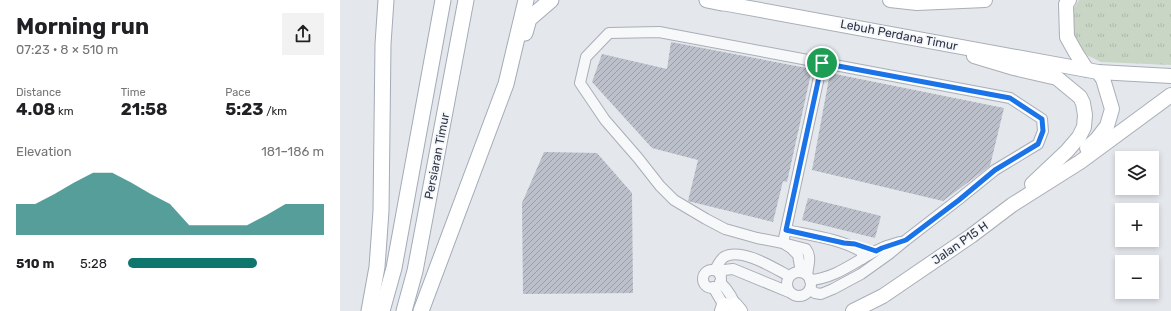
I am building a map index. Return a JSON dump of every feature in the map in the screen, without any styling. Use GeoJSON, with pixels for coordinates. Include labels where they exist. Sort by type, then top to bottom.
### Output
{"type":"FeatureCollection","features":[{"type":"Feature","properties":{"kind":"main road"},"geometry":{"type":"LineString","coordinates":[[369,311],[377,267],[381,211],[383,44],[386,0]]}},
{"type":"Feature","properties":{"kind":"main road"},"geometry":{"type":"LineString","coordinates":[[383,44],[390,0]]}},
{"type":"Feature","properties":{"kind":"main road","name":"Persiaran Timur"},"geometry":{"type":"LineString","coordinates":[[382,311],[394,268],[443,0]]}},
{"type":"Feature","properties":{"kind":"main road","name":"Persiaran Timur"},"geometry":{"type":"LineString","coordinates":[[404,311],[416,271],[466,0]]}},
{"type":"Feature","properties":{"kind":"main road"},"geometry":{"type":"LineString","coordinates":[[506,84],[526,0]]}},
{"type":"Feature","properties":{"kind":"main road"},"geometry":{"type":"LineString","coordinates":[[421,311],[529,19],[551,0]]}},
{"type":"Feature","properties":{"kind":"main road"},"geometry":{"type":"LineString","coordinates":[[707,0],[717,1]]}},
{"type":"Feature","properties":{"kind":"main road"},"geometry":{"type":"LineString","coordinates":[[890,0],[917,3],[985,0]]}},
{"type":"Feature","properties":{"kind":"main road","name":"Jalan P15 H"},"geometry":{"type":"LineString","coordinates":[[1064,171],[1097,139],[1107,126],[1112,108],[1103,79],[1092,71],[1076,53],[1067,37],[1066,4],[1069,0]]}},
{"type":"Feature","properties":{"kind":"main road","name":"Lebuh Perdana Timur"},"geometry":{"type":"LineString","coordinates":[[717,1],[1092,71],[1171,76]]}},
{"type":"Feature","properties":{"kind":"main road"},"geometry":{"type":"LineString","coordinates":[[945,44],[980,58],[1057,78],[1080,97],[1083,103],[1086,115],[1084,127],[1079,137],[1067,151],[1012,205]]}},
{"type":"Feature","properties":{"kind":"main road","name":"Jalan P15 H"},"geometry":{"type":"LineString","coordinates":[[853,311],[889,292],[971,236],[1012,205],[1080,162],[1171,95]]}},
{"type":"Feature","properties":{"kind":"main road"},"geometry":{"type":"LineString","coordinates":[[358,311],[381,211]]}},
{"type":"Feature","properties":{"kind":"street"},"geometry":{"type":"LineString","coordinates":[[717,279],[724,270],[733,269],[789,292],[796,297],[801,297],[805,295],[807,279],[810,260],[809,254],[806,249],[725,229],[674,200],[660,186],[605,120],[580,82],[586,57],[608,33],[659,32],[1010,98],[1042,119],[1043,131],[1038,144],[995,170],[959,200],[861,274],[821,294],[815,293],[807,279]]}},
{"type":"Feature","properties":{"kind":"street"},"geometry":{"type":"LineString","coordinates":[[783,243],[822,63]]}},
{"type":"Feature","properties":{"kind":"street"},"geometry":{"type":"LineString","coordinates":[[786,230],[844,243],[855,244],[876,251]]}},
{"type":"Feature","properties":{"kind":"street"},"geometry":{"type":"LineString","coordinates":[[717,279],[723,258],[733,254],[752,258],[789,276],[792,274],[807,279],[816,280],[830,275],[882,248],[906,240]]}},
{"type":"Feature","properties":{"kind":"street"},"geometry":{"type":"LineString","coordinates":[[844,243],[862,252],[862,259]]}},
{"type":"Feature","properties":{"kind":"street"},"geometry":{"type":"LineString","coordinates":[[789,276],[786,284],[789,292]]}},
{"type":"Feature","properties":{"kind":"street"},"geometry":{"type":"LineString","coordinates":[[717,279],[727,289],[734,300],[731,309]]}},
{"type":"Feature","properties":{"kind":"green space"},"geometry":{"type":"Polygon","coordinates":[[[1079,0],[1171,0],[1171,65],[1101,62],[1085,54],[1073,39],[1072,26],[1074,8],[1079,0]]]}},
{"type":"Feature","properties":{"kind":"building"},"geometry":{"type":"Polygon","coordinates":[[[671,42],[812,69],[787,182],[783,181],[773,222],[688,201],[698,160],[652,148],[592,82],[602,54],[667,69],[671,42]]]}},
{"type":"Feature","properties":{"kind":"building"},"geometry":{"type":"Polygon","coordinates":[[[830,73],[1004,108],[990,166],[943,201],[812,170],[830,73]]]}},
{"type":"Feature","properties":{"kind":"building"},"geometry":{"type":"Polygon","coordinates":[[[544,152],[597,153],[632,193],[633,293],[523,294],[522,203],[544,152]]]}},
{"type":"Feature","properties":{"kind":"building"},"geometry":{"type":"Polygon","coordinates":[[[808,198],[881,216],[875,238],[802,220],[808,198]]]}},
{"type":"Feature","properties":{"kind":"route"},"geometry":{"type":"LineString","coordinates":[[822,63],[1010,98],[1042,119],[1043,131],[1038,144],[995,170],[959,200],[906,240],[876,251],[855,244],[844,243],[786,230],[822,63]]}}]}
